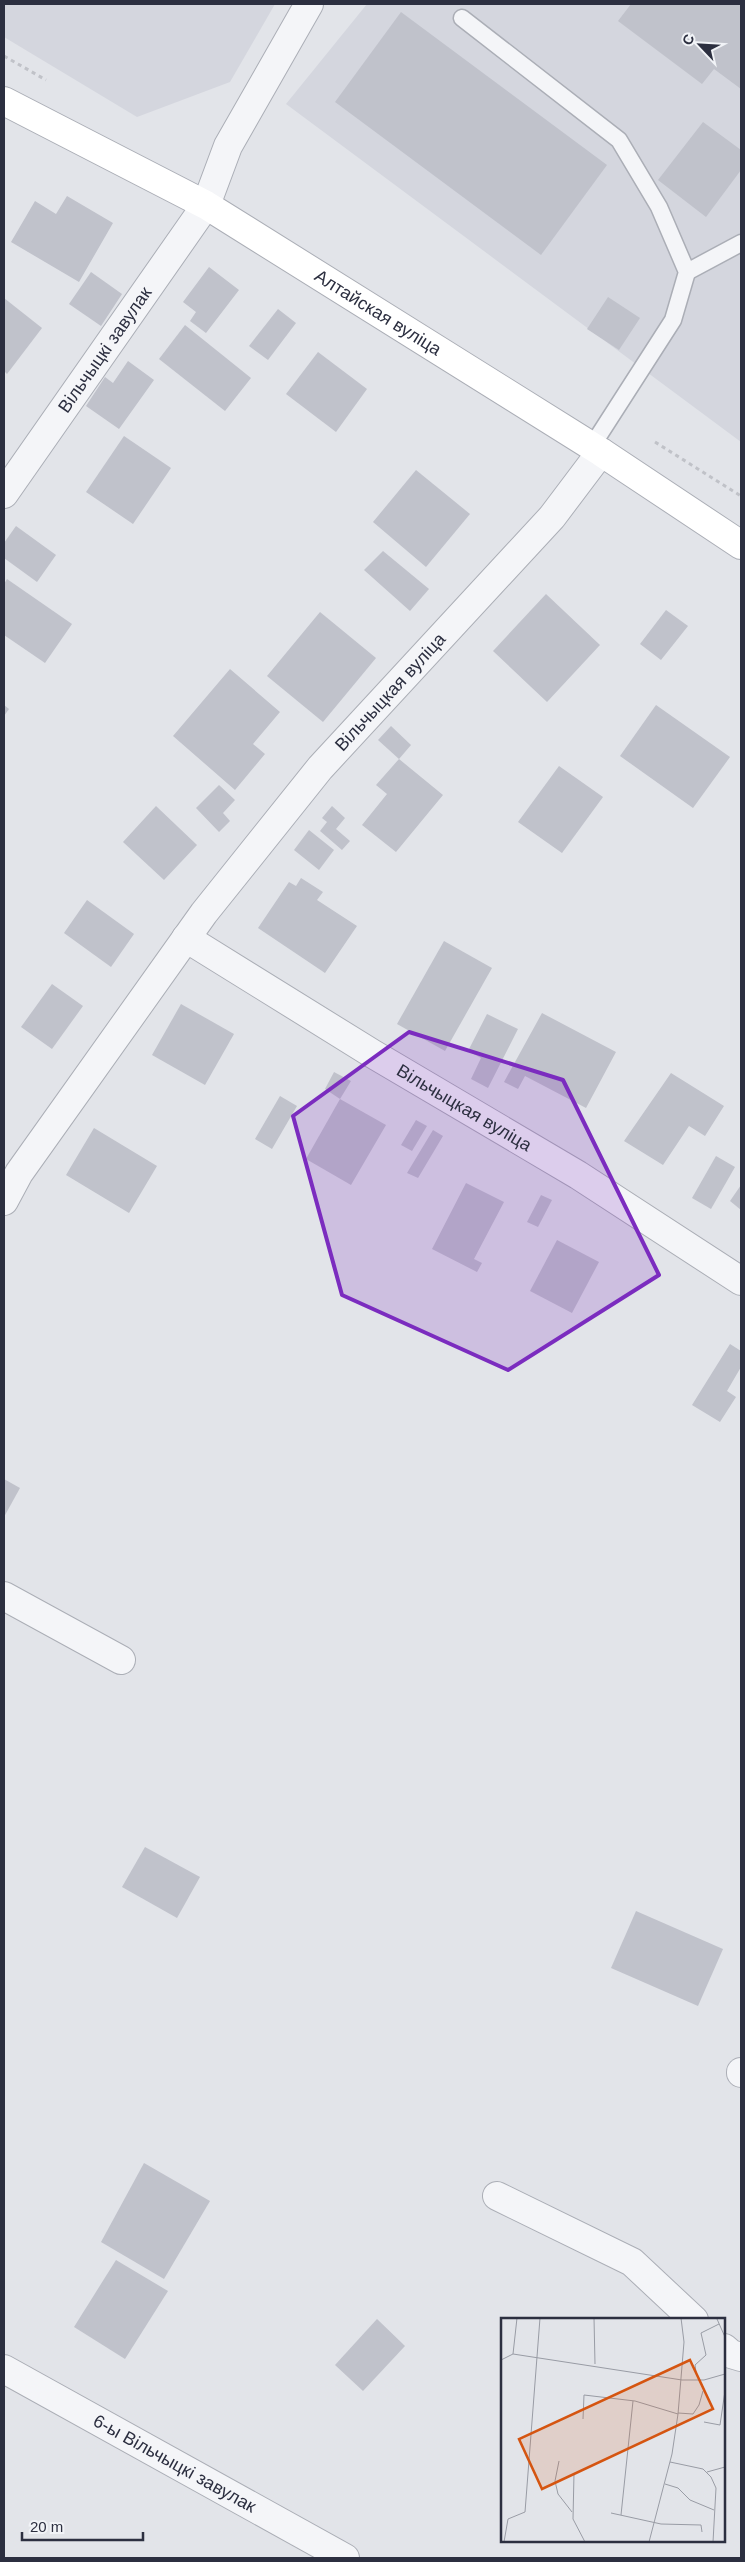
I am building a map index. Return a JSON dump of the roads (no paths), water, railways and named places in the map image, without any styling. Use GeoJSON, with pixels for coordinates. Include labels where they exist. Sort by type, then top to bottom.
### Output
{"type":"FeatureCollection","features":[{"type":"Feature","properties":{"kind":"main road","name":"Алтайская вуліца"},"geometry":{"type":"LineString","coordinates":[[4,101],[206,204],[596,449],[741,545]]}},
{"type":"Feature","properties":{"kind":"street","name":"Вільчыцкі завулак"},"geometry":{"type":"LineString","coordinates":[[4,494],[206,204],[228,146],[309,4]]}},
{"type":"Feature","properties":{"kind":"street","name":"Вільчыцкая вуліца"},"geometry":{"type":"LineString","coordinates":[[4,1201],[19,1173],[186,938],[320,768],[552,517],[596,449]]}},
{"type":"Feature","properties":{"kind":"street","name":"Вільчыцкая вуліца"},"geometry":{"type":"LineString","coordinates":[[186,938],[382,1059],[578,1175],[741,1281]]}},
{"type":"Feature","properties":{"kind":"street"},"geometry":{"type":"LineString","coordinates":[[4,1596],[121,1660]]}},
{"type":"Feature","properties":{"kind":"street"},"geometry":{"type":"LineString","coordinates":[[497,2196],[632,2262],[692,2318]]}},
{"type":"Feature","properties":{"kind":"street"},"geometry":{"type":"LineString","coordinates":[[725,2349],[731,2354],[741,2357]]}},
{"type":"Feature","properties":{"kind":"street","name":"6-ы Вільчыцкі завулак"},"geometry":{"type":"LineString","coordinates":[[4,2369],[345,2558]]}},
{"type":"Feature","properties":{"kind":"lane"},"geometry":{"type":"LineString","coordinates":[[462,18],[619,140],[659,206],[687,272],[673,320],[596,449]]}},
{"type":"Feature","properties":{"kind":"lane"},"geometry":{"type":"LineString","coordinates":[[687,272],[741,244]]}}]}
